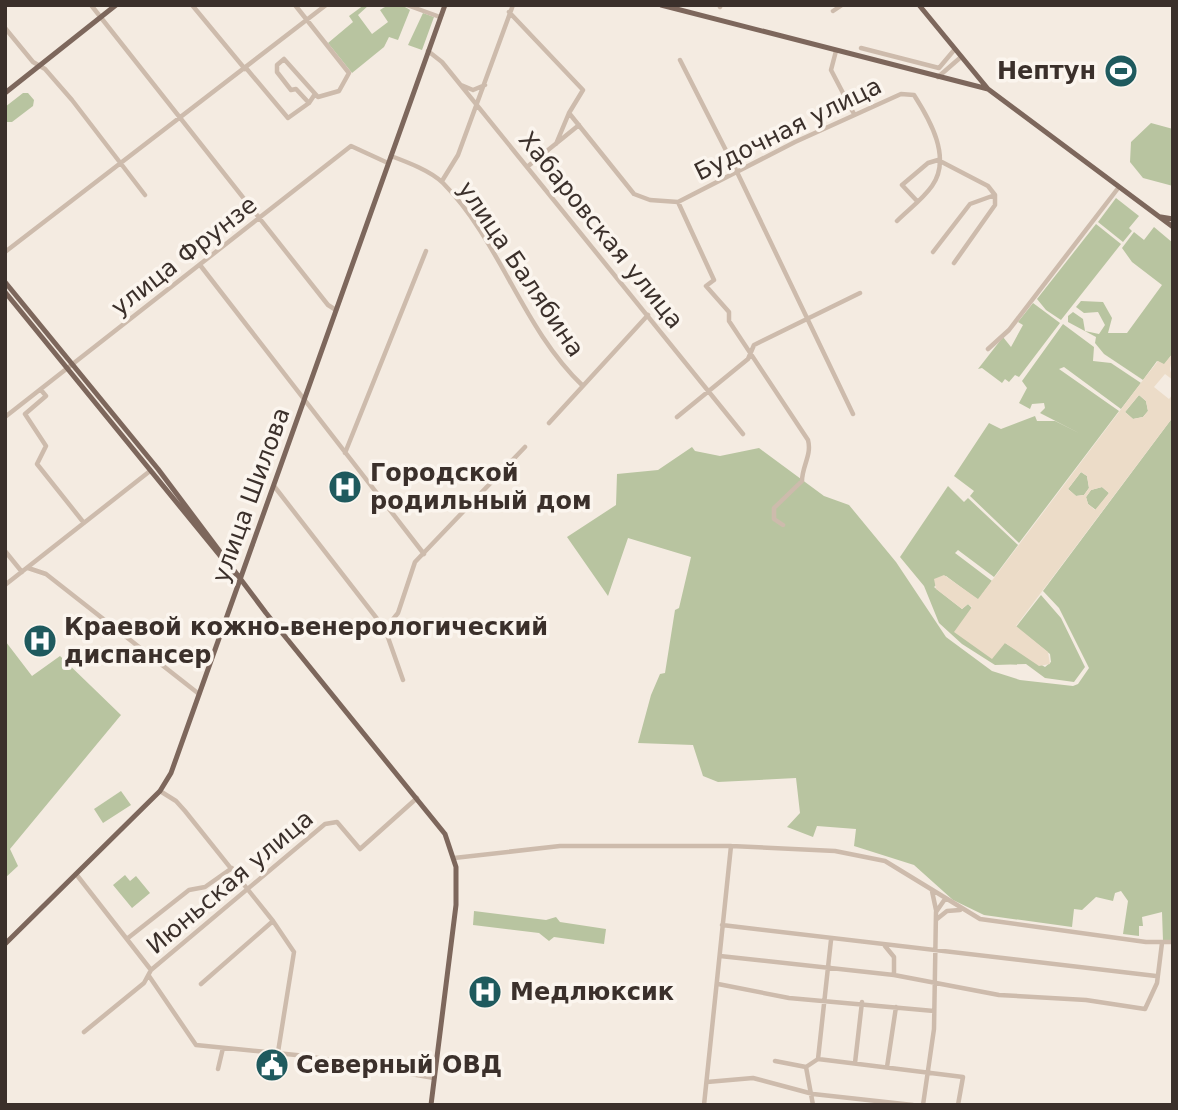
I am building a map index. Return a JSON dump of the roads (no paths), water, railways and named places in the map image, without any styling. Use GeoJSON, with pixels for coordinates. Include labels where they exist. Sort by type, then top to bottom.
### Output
{"type":"FeatureCollection","features":[{"type":"Feature","properties":{"kind":"main road"},"geometry":{"type":"LineString","coordinates":[[5,93],[116,5]]}},
{"type":"Feature","properties":{"kind":"main road","name":"улица Шилова"},"geometry":{"type":"LineString","coordinates":[[5,944],[160,791],[172,770],[445,5]]}},
{"type":"Feature","properties":{"kind":"main road"},"geometry":{"type":"LineString","coordinates":[[661,5],[988,89]]}},
{"type":"Feature","properties":{"kind":"main road"},"geometry":{"type":"LineString","coordinates":[[919,5],[988,89],[1173,227]]}},
{"type":"Feature","properties":{"kind":"main road"},"geometry":{"type":"LineString","coordinates":[[1161,218],[1173,219]]}},
{"type":"Feature","properties":{"kind":"main road"},"geometry":{"type":"LineString","coordinates":[[5,282],[150,471],[445,834],[454,859],[456,905],[431,1105]]}},
{"type":"Feature","properties":{"kind":"main road"},"geometry":{"type":"LineString","coordinates":[[5,292],[170,485],[240,580]]}},
{"type":"Feature","properties":{"kind":"street"},"geometry":{"type":"LineString","coordinates":[[91,5],[328,305],[336,310]]}},
{"type":"Feature","properties":{"kind":"street"},"geometry":{"type":"LineString","coordinates":[[192,5],[288,118],[309,103],[315,94]]}},
{"type":"Feature","properties":{"kind":"street"},"geometry":{"type":"LineString","coordinates":[[295,5],[349,73],[339,91],[326,97],[315,94],[284,59],[276,65],[277,72],[291,90],[296,89],[309,103]]}},
{"type":"Feature","properties":{"kind":"street"},"geometry":{"type":"LineString","coordinates":[[5,252],[326,5]]}},
{"type":"Feature","properties":{"kind":"street"},"geometry":{"type":"LineString","coordinates":[[407,5],[440,17]]}},
{"type":"Feature","properties":{"kind":"street"},"geometry":{"type":"LineString","coordinates":[[442,181],[458,155],[513,5]]}},
{"type":"Feature","properties":{"kind":"street"},"geometry":{"type":"LineString","coordinates":[[833,11],[842,5]]}},
{"type":"Feature","properties":{"kind":"street"},"geometry":{"type":"LineString","coordinates":[[509,12],[583,90],[569,113],[556,144]]}},
{"type":"Feature","properties":{"kind":"street"},"geometry":{"type":"LineString","coordinates":[[5,28],[33,62],[72,100],[145,195]]}},
{"type":"Feature","properties":{"kind":"street"},"geometry":{"type":"LineString","coordinates":[[861,48],[939,68],[955,49]]}},
{"type":"Feature","properties":{"kind":"street","name":"Хабаровская улица"},"geometry":{"type":"LineString","coordinates":[[428,51],[476,104],[743,434]]}},
{"type":"Feature","properties":{"kind":"street"},"geometry":{"type":"LineString","coordinates":[[836,51],[831,70],[854,114]]}},
{"type":"Feature","properties":{"kind":"street"},"geometry":{"type":"LineString","coordinates":[[938,78],[961,57]]}},
{"type":"Feature","properties":{"kind":"street"},"geometry":{"type":"LineString","coordinates":[[680,60],[853,414]]}},
{"type":"Feature","properties":{"kind":"street"},"geometry":{"type":"LineString","coordinates":[[459,84],[473,90],[485,85]]}},
{"type":"Feature","properties":{"kind":"street","name":"Будочная улица"},"geometry":{"type":"LineString","coordinates":[[678,202],[894,95],[914,95],[933,126],[938,160]]}},
{"type":"Feature","properties":{"kind":"street"},"geometry":{"type":"LineString","coordinates":[[569,113],[634,194],[650,200],[678,202],[714,280],[706,286],[729,312],[729,321],[808,440],[811,449],[802,469],[799,487],[774,508],[774,519],[783,525]]}},
{"type":"Feature","properties":{"kind":"street"},"geometry":{"type":"LineString","coordinates":[[527,167],[579,125]]}},
{"type":"Feature","properties":{"kind":"street","name":"улица Фрунзе"},"geometry":{"type":"LineString","coordinates":[[5,417],[351,146],[388,163]]}},
{"type":"Feature","properties":{"kind":"street","name":"улица Балябина"},"geometry":{"type":"LineString","coordinates":[[391,156],[442,181],[469,214],[539,335],[562,366],[583,386]]}},
{"type":"Feature","properties":{"kind":"street"},"geometry":{"type":"LineString","coordinates":[[897,221],[933,184],[938,160]]}},
{"type":"Feature","properties":{"kind":"street"},"geometry":{"type":"LineString","coordinates":[[918,201],[902,185],[928,163],[938,160],[988,186],[995,195],[995,205],[954,263]]}},
{"type":"Feature","properties":{"kind":"street"},"geometry":{"type":"LineString","coordinates":[[988,349],[1009,330],[1119,187]]}},
{"type":"Feature","properties":{"kind":"street"},"geometry":{"type":"LineString","coordinates":[[933,252],[970,204],[995,195]]}},
{"type":"Feature","properties":{"kind":"street"},"geometry":{"type":"LineString","coordinates":[[345,453],[426,251]]}},
{"type":"Feature","properties":{"kind":"street"},"geometry":{"type":"LineString","coordinates":[[200,265],[424,554]]}},
{"type":"Feature","properties":{"kind":"street"},"geometry":{"type":"LineString","coordinates":[[677,417],[748,359],[754,345],[860,293]]}},
{"type":"Feature","properties":{"kind":"street"},"geometry":{"type":"LineString","coordinates":[[549,423],[649,315]]}},
{"type":"Feature","properties":{"kind":"street"},"geometry":{"type":"LineString","coordinates":[[41,390],[46,396],[25,414],[46,446],[37,464],[84,523]]}},
{"type":"Feature","properties":{"kind":"street"},"geometry":{"type":"LineString","coordinates":[[385,629],[398,614],[411,569],[525,447]]}},
{"type":"Feature","properties":{"kind":"street"},"geometry":{"type":"LineString","coordinates":[[5,585],[150,471]]}},
{"type":"Feature","properties":{"kind":"street"},"geometry":{"type":"LineString","coordinates":[[274,486],[385,629],[403,680]]}},
{"type":"Feature","properties":{"kind":"street"},"geometry":{"type":"LineString","coordinates":[[5,551],[22,572]]}},
{"type":"Feature","properties":{"kind":"street"},"geometry":{"type":"LineString","coordinates":[[28,568],[46,574],[198,694]]}},
{"type":"Feature","properties":{"kind":"street"},"geometry":{"type":"LineString","coordinates":[[160,791],[176,801],[232,868],[291,947],[295,958],[278,1052]]}},
{"type":"Feature","properties":{"kind":"street","name":"Июньская улица"},"geometry":{"type":"LineString","coordinates":[[84,1032],[246,887],[331,821],[337,822],[360,849],[417,797]]}},
{"type":"Feature","properties":{"kind":"street"},"geometry":{"type":"LineString","coordinates":[[454,859],[549,846],[731,846],[857,854],[885,861],[960,910],[980,919],[1162,943],[1173,942]]}},
{"type":"Feature","properties":{"kind":"street"},"geometry":{"type":"LineString","coordinates":[[704,1105],[731,846]]}},
{"type":"Feature","properties":{"kind":"street"},"geometry":{"type":"LineString","coordinates":[[128,938],[189,890],[205,887],[232,868]]}},
{"type":"Feature","properties":{"kind":"street","name":"Июньская улица"},"geometry":{"type":"LineString","coordinates":[[76,874],[128,938],[150,973]]}},
{"type":"Feature","properties":{"kind":"street"},"geometry":{"type":"LineString","coordinates":[[923,1105],[934,1011],[936,912],[930,888]]}},
{"type":"Feature","properties":{"kind":"street"},"geometry":{"type":"LineString","coordinates":[[936,912],[944,899]]}},
{"type":"Feature","properties":{"kind":"street"},"geometry":{"type":"LineString","coordinates":[[936,920],[947,912],[960,910]]}},
{"type":"Feature","properties":{"kind":"street"},"geometry":{"type":"LineString","coordinates":[[201,985],[273,921]]}},
{"type":"Feature","properties":{"kind":"street"},"geometry":{"type":"LineString","coordinates":[[722,925],[831,940],[1156,976]]}},
{"type":"Feature","properties":{"kind":"street"},"geometry":{"type":"LineString","coordinates":[[818,1059],[831,940]]}},
{"type":"Feature","properties":{"kind":"street"},"geometry":{"type":"LineString","coordinates":[[720,956],[894,975],[999,996],[1086,1000],[1145,1009],[1151,1002],[1162,943]]}},
{"type":"Feature","properties":{"kind":"street"},"geometry":{"type":"LineString","coordinates":[[885,946],[894,957],[894,975]]}},
{"type":"Feature","properties":{"kind":"street"},"geometry":{"type":"LineString","coordinates":[[150,973],[196,1045],[278,1052],[434,1078]]}},
{"type":"Feature","properties":{"kind":"street"},"geometry":{"type":"LineString","coordinates":[[718,984],[789,998],[862,1002],[934,1011]]}},
{"type":"Feature","properties":{"kind":"street"},"geometry":{"type":"LineString","coordinates":[[855,1063],[862,1002]]}},
{"type":"Feature","properties":{"kind":"street"},"geometry":{"type":"LineString","coordinates":[[887,1067],[896,1007]]}},
{"type":"Feature","properties":{"kind":"street"},"geometry":{"type":"LineString","coordinates":[[218,1069],[223,1048]]}},
{"type":"Feature","properties":{"kind":"street"},"geometry":{"type":"LineString","coordinates":[[775,1061],[806,1067],[818,1059],[962,1077],[958,1105]]}},
{"type":"Feature","properties":{"kind":"street"},"geometry":{"type":"LineString","coordinates":[[806,1067],[813,1105]]}},
{"type":"Feature","properties":{"kind":"street"},"geometry":{"type":"LineString","coordinates":[[707,1082],[753,1078],[813,1094],[913,1105]]}},
{"type":"Feature","properties":{"kind":"place","name":"Нептун"},"geometry":{"type":"Point","coordinates":[1121,71]}},
{"type":"Feature","properties":{"kind":"place","name":"Городской родильный дом"},"geometry":{"type":"Point","coordinates":[345,487]}},
{"type":"Feature","properties":{"kind":"place","name":"Краевой кожно-венерологический диспансер"},"geometry":{"type":"Point","coordinates":[40,641]}},
{"type":"Feature","properties":{"kind":"place","name":"Медлюксик"},"geometry":{"type":"Point","coordinates":[485,992]}},
{"type":"Feature","properties":{"kind":"place","name":"Северный ОВД"},"geometry":{"type":"Point","coordinates":[272,1065]}}]}
